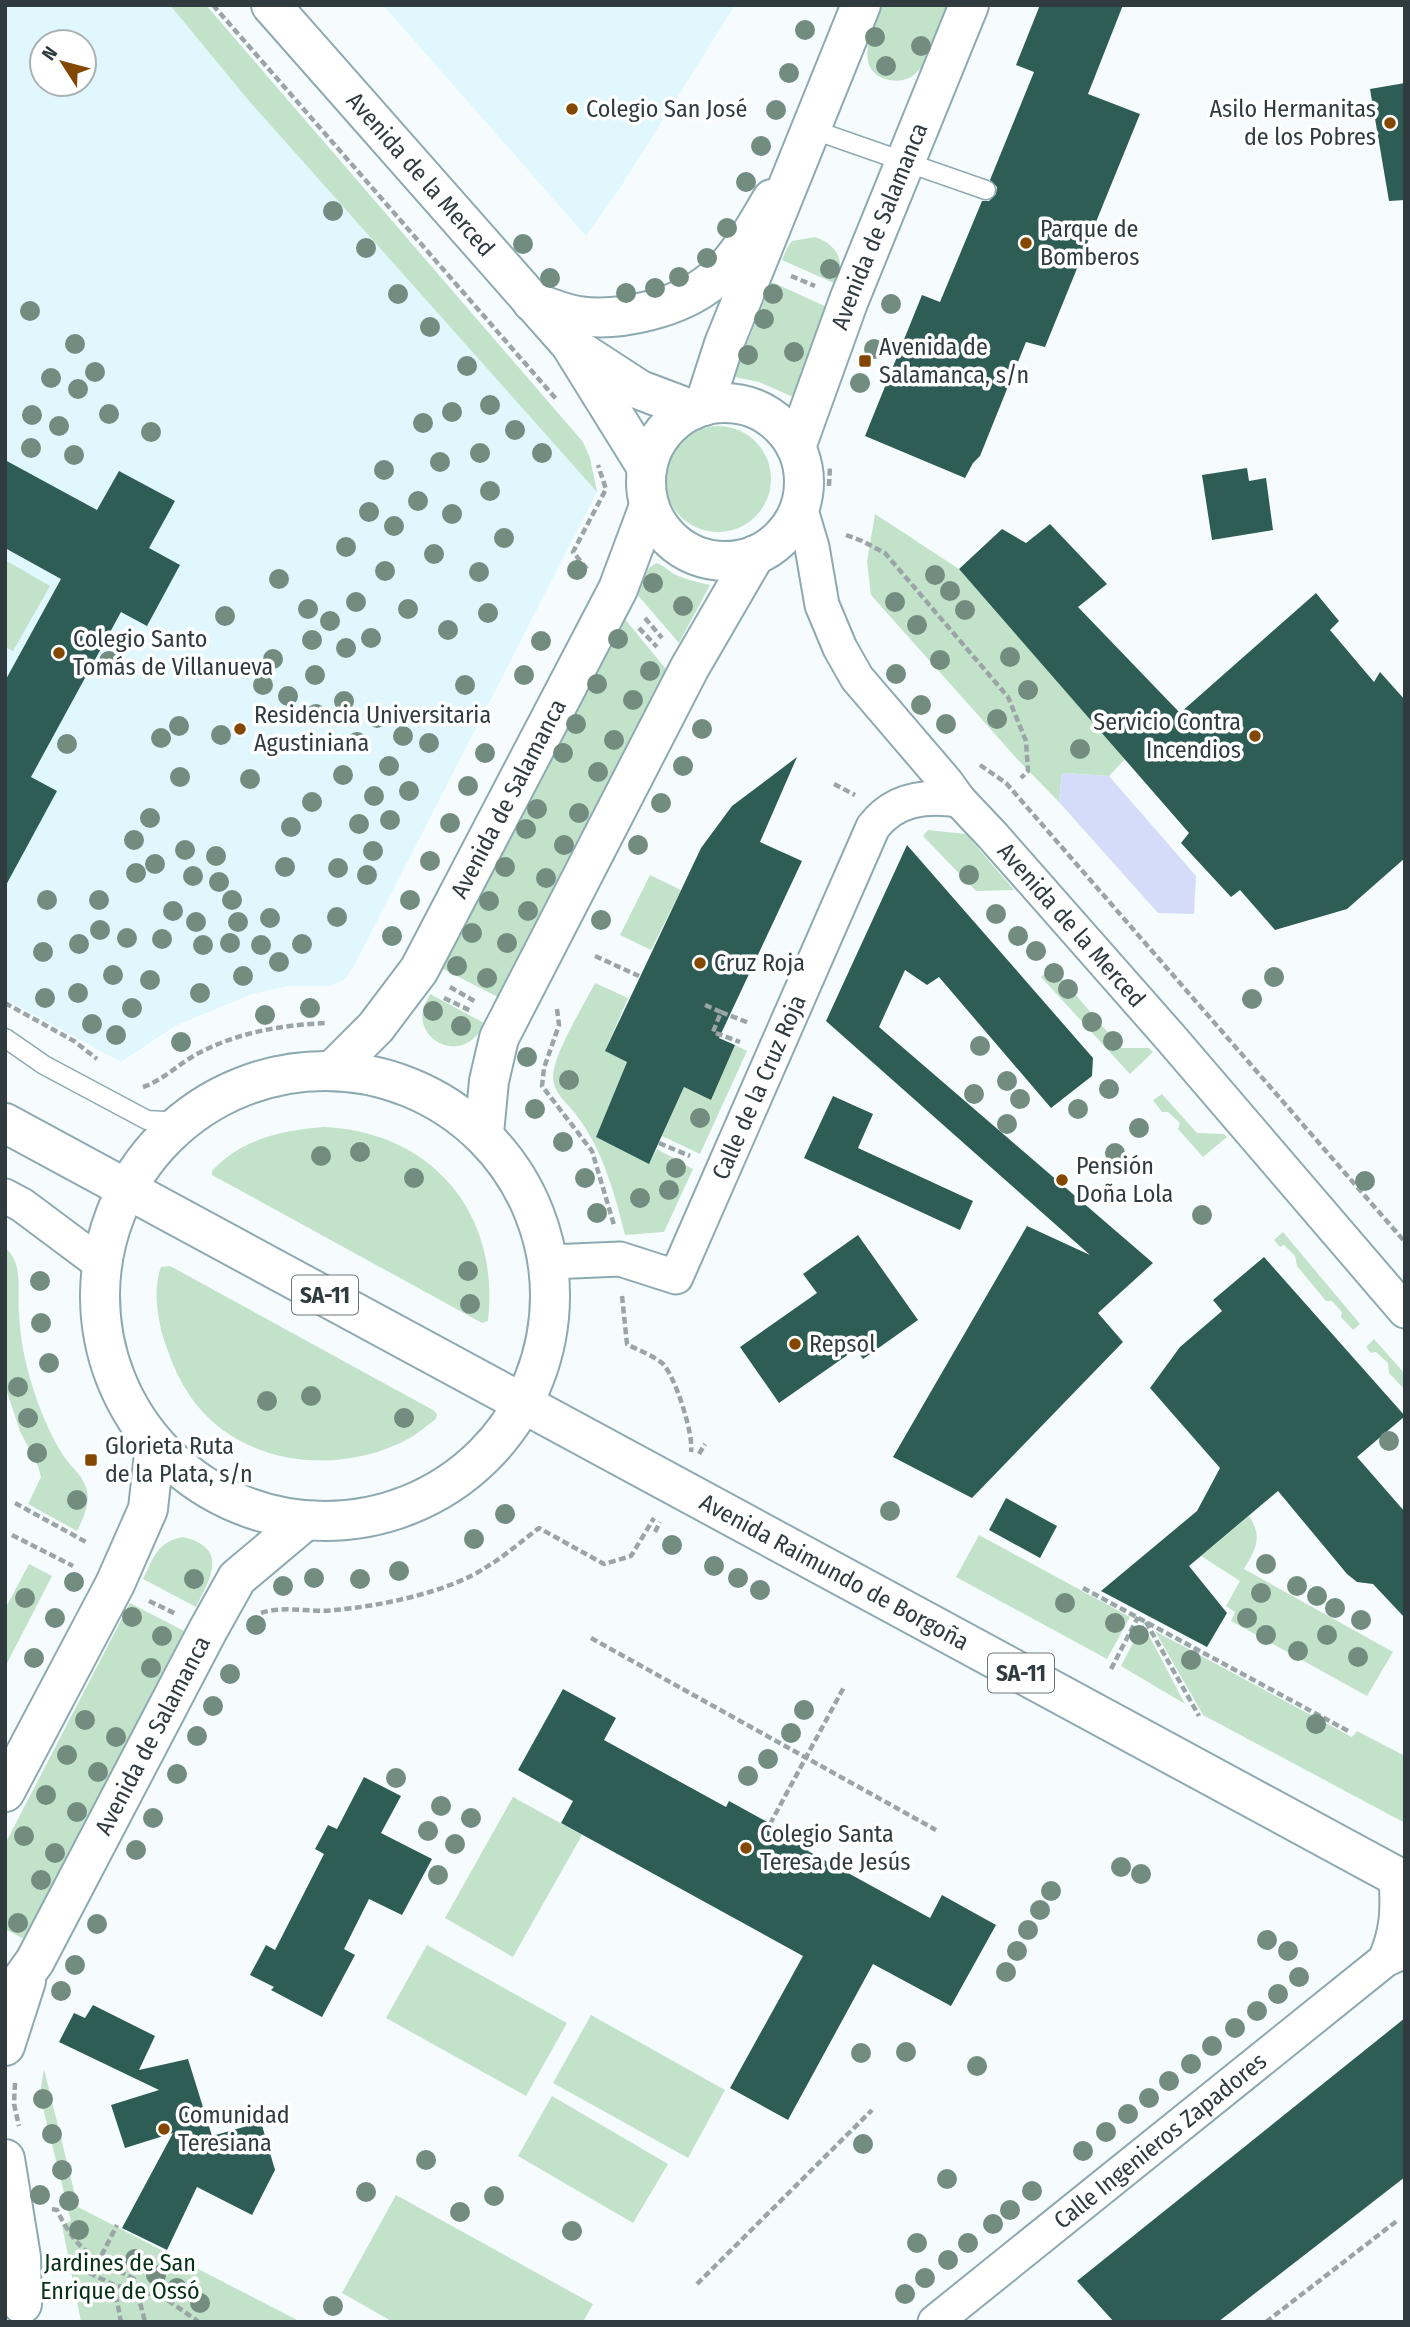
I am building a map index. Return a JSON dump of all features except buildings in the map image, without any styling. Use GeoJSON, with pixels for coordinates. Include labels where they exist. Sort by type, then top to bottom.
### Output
{"type":"FeatureCollection","features":[{"type":"Feature","properties":{"kind":"main road","name":"Avenida de la Merced"},"geometry":{"type":"LineString","coordinates":[[271,5],[570,345],[647,468]]}},
{"type":"Feature","properties":{"kind":"main road"},"geometry":{"type":"LineString","coordinates":[[699,408],[860,5]]}},
{"type":"Feature","properties":{"kind":"main road","name":"Avenida de Salamanca"},"geometry":{"type":"LineString","coordinates":[[796,447],[849,300],[969,5]]}},
{"type":"Feature","properties":{"kind":"main road"},"geometry":{"type":"LineString","coordinates":[[532,302],[576,316],[619,317],[663,307],[712,282],[737,254],[807,140]]}},
{"type":"Feature","properties":{"kind":"main road","name":"Avenida de la Merced"},"geometry":{"type":"LineString","coordinates":[[570,345],[640,390],[699,408]]}},
{"type":"Feature","properties":{"kind":"main road"},"geometry":{"type":"LineString","coordinates":[[722,404],[758,410],[786,432],[796,447],[802,466],[800,508],[783,536],[755,555],[734,561],[712,561],[691,554],[673,542],[659,526],[649,506],[647,468],[653,450],[663,433],[676,420],[699,408],[722,404]]}},
{"type":"Feature","properties":{"kind":"main road","name":"Avenida de Salamanca"},"geometry":{"type":"LineString","coordinates":[[334,1069],[376,1027],[419,970],[618,589],[649,506]]}},
{"type":"Feature","properties":{"kind":"main road"},"geometry":{"type":"LineString","coordinates":[[484,1133],[489,1081],[499,1038],[690,667],[755,555]]}},
{"type":"Feature","properties":{"kind":"main road"},"geometry":{"type":"LineString","coordinates":[[334,1069],[414,1086],[484,1133],[530,1198],[550,1262],[547,1337],[536,1374],[523,1402],[500,1436],[467,1472],[423,1499],[366,1518],[305,1521],[246,1508],[190,1478],[155,1445],[118,1388],[101,1328],[102,1264],[112,1223],[127,1188],[149,1156],[181,1122],[248,1083],[334,1069]]}},
{"type":"Feature","properties":{"kind":"main road","name":"SA-11"},"geometry":{"type":"LineString","coordinates":[[5,1123],[523,1402]]}},
{"type":"Feature","properties":{"kind":"main road","name":"Avenida Raimundo de Borgoña"},"geometry":{"type":"LineString","coordinates":[[523,1402],[1401,1879]]}},
{"type":"Feature","properties":{"kind":"main road"},"geometry":{"type":"LineString","coordinates":[[5,1792],[115,1584],[148,1509],[155,1445]]}},
{"type":"Feature","properties":{"kind":"main road","name":"Avenida de Salamanca"},"geometry":{"type":"LineString","coordinates":[[5,2003],[29,1971],[237,1578],[305,1521]]}},
{"type":"Feature","properties":{"kind":"main road","name":"Avenida de Salamanca"},"geometry":{"type":"LineString","coordinates":[[10,2063],[29,1971]]}},
{"type":"Feature","properties":{"kind":"main road"},"geometry":{"type":"LineString","coordinates":[[12,2144],[24,2313]]}},
{"type":"Feature","properties":{"kind":"main road"},"geometry":{"type":"LineString","coordinates":[[5,2262],[24,2313]]}},
{"type":"Feature","properties":{"kind":"street","name":"Avenida de la Merced"},"geometry":{"type":"LineString","coordinates":[[800,508],[812,547],[822,605],[839,648],[857,678],[959,800],[1170,1037],[1405,1311]]}},
{"type":"Feature","properties":{"kind":"street","name":"Calle de la Cruz Roja"},"geometry":{"type":"LineString","coordinates":[[550,1262],[620,1259],[676,1277],[873,827],[881,816],[894,806],[915,799],[959,800]]}},
{"type":"Feature","properties":{"kind":"street"},"geometry":{"type":"LineString","coordinates":[[5,1196],[22,1205],[102,1264]]}},
{"type":"Feature","properties":{"kind":"street"},"geometry":{"type":"LineString","coordinates":[[5,1783],[70,1667]]}},
{"type":"Feature","properties":{"kind":"street","name":"Calle Ingenieros Zapadores"},"geometry":{"type":"LineString","coordinates":[[935,2322],[1395,1956],[1401,1879]]}},
{"type":"Feature","properties":{"kind":"lane"},"geometry":{"type":"LineString","coordinates":[[807,140],[906,163],[986,190]]}},
{"type":"Feature","properties":{"kind":"lane"},"geometry":{"type":"LineString","coordinates":[[5,1038],[44,1065],[147,1120],[181,1122]]}},
{"type":"Feature","properties":{"kind":"path"},"geometry":{"type":"LineString","coordinates":[[213,5],[564,408]]}},
{"type":"Feature","properties":{"kind":"path"},"geometry":{"type":"LineString","coordinates":[[788,275],[822,288]]}},
{"type":"Feature","properties":{"kind":"path"},"geometry":{"type":"LineString","coordinates":[[588,571],[573,552],[606,489],[597,460]]}},
{"type":"Feature","properties":{"kind":"path"},"geometry":{"type":"LineString","coordinates":[[838,532],[885,553],[1008,697],[1026,741],[1028,771],[1021,778]]}},
{"type":"Feature","properties":{"kind":"path"},"geometry":{"type":"LineString","coordinates":[[640,613],[666,642]]}},
{"type":"Feature","properties":{"kind":"path"},"geometry":{"type":"LineString","coordinates":[[635,624],[661,653]]}},
{"type":"Feature","properties":{"kind":"path"},"geometry":{"type":"LineString","coordinates":[[974,760],[1006,783],[1405,1242]]}},
{"type":"Feature","properties":{"kind":"path"},"geometry":{"type":"LineString","coordinates":[[834,784],[856,795]]}},
{"type":"Feature","properties":{"kind":"path"},"geometry":{"type":"LineString","coordinates":[[594,956],[639,976]]}},
{"type":"Feature","properties":{"kind":"path"},"geometry":{"type":"LineString","coordinates":[[448,986],[480,1004]]}},
{"type":"Feature","properties":{"kind":"path"},"geometry":{"type":"LineString","coordinates":[[443,997],[475,1014]]}},
{"type":"Feature","properties":{"kind":"path"},"geometry":{"type":"LineString","coordinates":[[5,1003],[74,1041],[103,1064]]}},
{"type":"Feature","properties":{"kind":"path"},"geometry":{"type":"LineString","coordinates":[[705,1005],[736,1018]]}},
{"type":"Feature","properties":{"kind":"path"},"geometry":{"type":"LineString","coordinates":[[721,1012],[713,1031],[744,1044]]}},
{"type":"Feature","properties":{"kind":"path"},"geometry":{"type":"LineString","coordinates":[[134,1090],[149,1085],[197,1054],[236,1036],[330,1023]]}},
{"type":"Feature","properties":{"kind":"path"},"geometry":{"type":"LineString","coordinates":[[539,1047],[551,1053],[544,1068],[541,1086],[592,1151],[616,1231]]}},
{"type":"Feature","properties":{"kind":"path"},"geometry":{"type":"LineString","coordinates":[[659,1143],[692,1157]]}},
{"type":"Feature","properties":{"kind":"path"},"geometry":{"type":"LineString","coordinates":[[622,1293],[627,1344],[663,1364],[687,1418],[692,1450]]}},
{"type":"Feature","properties":{"kind":"path"},"geometry":{"type":"LineString","coordinates":[[699,1454],[705,1444]]}},
{"type":"Feature","properties":{"kind":"path"},"geometry":{"type":"LineString","coordinates":[[15,1503],[86,1542]]}},
{"type":"Feature","properties":{"kind":"path"},"geometry":{"type":"LineString","coordinates":[[254,1615],[276,1609],[333,1611],[438,1589],[486,1568],[539,1528],[604,1564],[631,1556],[654,1518]]}},
{"type":"Feature","properties":{"kind":"path"},"geometry":{"type":"LineString","coordinates":[[655,1532],[660,1522]]}},
{"type":"Feature","properties":{"kind":"path"},"geometry":{"type":"LineString","coordinates":[[12,1535],[73,1566]]}},
{"type":"Feature","properties":{"kind":"path"},"geometry":{"type":"LineString","coordinates":[[1083,1588],[1350,1732]]}},
{"type":"Feature","properties":{"kind":"path"},"geometry":{"type":"LineString","coordinates":[[146,1599],[178,1615]]}},
{"type":"Feature","properties":{"kind":"path"},"geometry":{"type":"LineString","coordinates":[[1111,1669],[1138,1617]]}},
{"type":"Feature","properties":{"kind":"path"},"geometry":{"type":"LineString","coordinates":[[1145,1622],[1199,1716]]}},
{"type":"Feature","properties":{"kind":"path"},"geometry":{"type":"LineString","coordinates":[[591,1638],[936,1830]]}},
{"type":"Feature","properties":{"kind":"path"},"geometry":{"type":"LineString","coordinates":[[770,1824],[844,1687]]}},
{"type":"Feature","properties":{"kind":"path"},"geometry":{"type":"LineString","coordinates":[[10,2063],[14,2104],[12,2144]]}},
{"type":"Feature","properties":{"kind":"path"},"geometry":{"type":"LineString","coordinates":[[697,2284],[872,2110]]}},
{"type":"Feature","properties":{"kind":"path"},"geometry":{"type":"LineString","coordinates":[[48,2209],[57,2210],[68,2233],[82,2250],[134,2279],[145,2322]]}},
{"type":"Feature","properties":{"kind":"path"},"geometry":{"type":"LineString","coordinates":[[1266,2322],[1398,2220]]}},
{"type":"Feature","properties":{"kind":"path"},"geometry":{"type":"LineString","coordinates":[[92,2274],[117,2225]]}},
{"type":"Feature","properties":{"kind":"path"},"geometry":{"type":"LineString","coordinates":[[61,2259],[114,2285],[163,2297],[199,2322]]}},
{"type":"Feature","properties":{"kind":"path"},"geometry":{"type":"LineString","coordinates":[[114,2285],[121,2322]]}},
{"type":"Feature","properties":{"kind":"shaded area","name":"Residencia Universitaria Agustiniana"},"geometry":{"type":"Polygon","coordinates":[[[5,5],[170,5],[249,101],[597,492],[354,966],[344,980],[329,986],[288,986],[252,994],[175,1026],[121,1062],[5,999],[5,5]]]}},
{"type":"Feature","properties":{"kind":"shaded area","name":"Colegio San José"},"geometry":{"type":"Polygon","coordinates":[[[383,5],[735,5],[622,185],[586,236],[383,5]]]}},
{"type":"Feature","properties":{"kind":"green space"},"geometry":{"type":"Polygon","coordinates":[[[170,5],[206,5],[583,442],[590,458],[597,492],[249,101],[170,5]]]}},
{"type":"Feature","properties":{"kind":"green space"},"geometry":{"type":"Polygon","coordinates":[[[882,5],[948,5],[926,61],[907,79],[889,80],[877,75],[871,68],[868,58],[870,36],[882,5]]]}},
{"type":"Feature","properties":{"kind":"green space"},"geometry":{"type":"Polygon","coordinates":[[[815,237],[823,240],[838,255],[840,268],[836,284],[782,260],[792,241],[815,237]]]}},
{"type":"Feature","properties":{"kind":"green space"},"geometry":{"type":"Polygon","coordinates":[[[772,282],[827,307],[809,353],[798,392],[793,397],[759,382],[730,376],[749,339],[772,282]]]}},
{"type":"Feature","properties":{"kind":"green space"},"geometry":{"type":"Polygon","coordinates":[[[718,426],[738,430],[756,441],[767,459],[771,479],[767,499],[756,517],[738,528],[718,532],[698,528],[680,517],[669,499],[665,479],[669,459],[680,441],[698,430],[718,426]]]}},
{"type":"Feature","properties":{"kind":"green space"},"geometry":{"type":"Polygon","coordinates":[[[875,514],[959,569],[1125,759],[1109,776],[1062,773],[1059,802],[1019,761],[871,595],[867,562],[875,514]]]}},
{"type":"Feature","properties":{"kind":"green space"},"geometry":{"type":"Polygon","coordinates":[[[5,560],[50,586],[13,651],[5,647],[5,560]]]}},
{"type":"Feature","properties":{"kind":"green space"},"geometry":{"type":"Polygon","coordinates":[[[656,563],[680,577],[710,585],[679,643],[636,593],[649,568],[656,563]]]}},
{"type":"Feature","properties":{"kind":"green space"},"geometry":{"type":"Polygon","coordinates":[[[624,618],[666,669],[498,997],[443,969],[624,618]]]}},
{"type":"Feature","properties":{"kind":"green space"},"geometry":{"type":"Polygon","coordinates":[[[928,830],[966,834],[1014,890],[976,891],[923,836],[928,830]]]}},
{"type":"Feature","properties":{"kind":"green space"},"geometry":{"type":"Polygon","coordinates":[[[650,875],[681,890],[651,950],[620,935],[650,875]]]}},
{"type":"Feature","properties":{"kind":"green space"},"geometry":{"type":"Polygon","coordinates":[[[1052,967],[1121,1048],[1149,1048],[1153,1052],[1130,1074],[1041,977],[1052,967]]]}},
{"type":"Feature","properties":{"kind":"green space"},"geometry":{"type":"Polygon","coordinates":[[[595,983],[628,998],[605,1051],[627,1062],[596,1137],[649,1163],[657,1149],[693,1169],[664,1232],[625,1235],[612,1189],[594,1143],[555,1088],[553,1076],[558,1055],[595,983]]]}},
{"type":"Feature","properties":{"kind":"green space"},"geometry":{"type":"Polygon","coordinates":[[[430,994],[484,1023],[476,1036],[457,1046],[439,1043],[431,1037],[423,1020],[424,1008],[430,994]]]}},
{"type":"Feature","properties":{"kind":"green space"},"geometry":{"type":"Polygon","coordinates":[[[735,1045],[747,1051],[700,1154],[662,1136],[684,1087],[711,1100],[735,1045]]]}},
{"type":"Feature","properties":{"kind":"green space"},"geometry":{"type":"Polygon","coordinates":[[[1162,1094],[1197,1133],[1224,1134],[1227,1137],[1203,1157],[1178,1129],[1180,1123],[1168,1112],[1162,1112],[1153,1100],[1162,1094]]]}},
{"type":"Feature","properties":{"kind":"green space"},"geometry":{"type":"Polygon","coordinates":[[[324,1127],[363,1132],[397,1144],[427,1162],[451,1186],[470,1214],[483,1246],[489,1282],[488,1321],[482,1323],[212,1175],[212,1171],[223,1160],[249,1144],[278,1134],[324,1127]]]}},
{"type":"Feature","properties":{"kind":"green space"},"geometry":{"type":"Polygon","coordinates":[[[1283,1232],[1360,1324],[1353,1330],[1341,1317],[1342,1312],[1332,1301],[1326,1301],[1297,1266],[1295,1256],[1274,1240],[1283,1232]]]}},
{"type":"Feature","properties":{"kind":"green space"},"geometry":{"type":"Polygon","coordinates":[[[5,1248],[15,1261],[17,1269],[21,1335],[34,1392],[57,1446],[81,1477],[87,1491],[86,1508],[77,1531],[28,1504],[41,1477],[20,1431],[5,1386],[5,1248]]]}},
{"type":"Feature","properties":{"kind":"green space"},"geometry":{"type":"Polygon","coordinates":[[[170,1266],[433,1410],[437,1414],[436,1419],[410,1438],[383,1450],[354,1458],[325,1461],[295,1459],[240,1441],[216,1424],[195,1403],[173,1364],[161,1331],[157,1309],[158,1276],[161,1267],[170,1266]]]}},
{"type":"Feature","properties":{"kind":"green space"},"geometry":{"type":"Polygon","coordinates":[[[1374,1339],[1405,1374],[1405,1390],[1389,1373],[1388,1363],[1366,1347],[1374,1339]]]}},
{"type":"Feature","properties":{"kind":"green space"},"geometry":{"type":"Polygon","coordinates":[[[1249,1516],[1257,1537],[1252,1555],[1244,1569],[1393,1652],[1367,1696],[1231,1621],[1235,1612],[1226,1606],[1240,1581],[1201,1556],[1249,1516]]]}},
{"type":"Feature","properties":{"kind":"green space"},"geometry":{"type":"Polygon","coordinates":[[[979,1535],[1130,1617],[1107,1659],[956,1577],[979,1535]]]}},
{"type":"Feature","properties":{"kind":"green space"},"geometry":{"type":"Polygon","coordinates":[[[183,1537],[207,1548],[211,1556],[211,1575],[196,1607],[143,1579],[162,1547],[183,1537]]]}},
{"type":"Feature","properties":{"kind":"green space"},"geometry":{"type":"Polygon","coordinates":[[[29,1564],[52,1576],[5,1667],[5,1609],[29,1564]]]}},
{"type":"Feature","properties":{"kind":"green space"},"geometry":{"type":"Polygon","coordinates":[[[130,1603],[184,1631],[24,1939],[5,1929],[5,1844],[130,1603]]]}},
{"type":"Feature","properties":{"kind":"green space"},"geometry":{"type":"Polygon","coordinates":[[[1143,1624],[1185,1704],[1121,1666],[1143,1624]]]}},
{"type":"Feature","properties":{"kind":"green space"},"geometry":{"type":"Polygon","coordinates":[[[1155,1631],[1352,1737],[1357,1731],[1405,1756],[1405,1823],[1203,1715],[1155,1631]]]}},
{"type":"Feature","properties":{"kind":"green space"},"geometry":{"type":"Polygon","coordinates":[[[513,1797],[582,1835],[513,1957],[445,1918],[513,1797]]]}},
{"type":"Feature","properties":{"kind":"green space"},"geometry":{"type":"Polygon","coordinates":[[[427,1945],[567,2023],[526,2096],[386,2018],[427,1945]]]}},
{"type":"Feature","properties":{"kind":"green space"},"geometry":{"type":"Polygon","coordinates":[[[591,2015],[725,2090],[688,2158],[553,2083],[591,2015]]]}},
{"type":"Feature","properties":{"kind":"green space","name":"Jardines de San Enrique de Ossó"},"geometry":{"type":"Polygon","coordinates":[[[44,2069],[78,2207],[301,2322],[81,2322],[62,2225],[71,2221],[40,2093],[44,2069]]]}},
{"type":"Feature","properties":{"kind":"green space"},"geometry":{"type":"Polygon","coordinates":[[[552,2096],[668,2164],[633,2223],[518,2156],[552,2096]]]}},
{"type":"Feature","properties":{"kind":"green space"},"geometry":{"type":"Polygon","coordinates":[[[396,2195],[593,2304],[583,2322],[393,2322],[342,2293],[396,2195]]]}},
{"type":"Feature","properties":{"kind":"water"},"geometry":{"type":"Polygon","coordinates":[[[1062,773],[1109,776],[1196,876],[1194,914],[1158,913],[1059,802],[1062,773]]]}},
{"type":"Feature","properties":{"kind":"place","name":"Colegio San José"},"geometry":{"type":"Point","coordinates":[572,109]}},
{"type":"Feature","properties":{"kind":"place","name":"Asilo Hermanitas de los Pobres"},"geometry":{"type":"Point","coordinates":[1390,123]}},
{"type":"Feature","properties":{"kind":"place","name":"Parque de Bomberos"},"geometry":{"type":"Point","coordinates":[1026,243]}},
{"type":"Feature","properties":{"kind":"place","name":"Avenida de Salamanca, s/n"},"geometry":{"type":"Point","coordinates":[865,361]}},
{"type":"Feature","properties":{"kind":"place","name":"Colegio Santo Tomás de Villanueva"},"geometry":{"type":"Point","coordinates":[59,653]}},
{"type":"Feature","properties":{"kind":"place","name":"Residencia Universitaria Agustiniana"},"geometry":{"type":"Point","coordinates":[240,729]}},
{"type":"Feature","properties":{"kind":"place","name":"Servicio Contra Incendios"},"geometry":{"type":"Point","coordinates":[1255,736]}},
{"type":"Feature","properties":{"kind":"place","name":"Cruz Roja"},"geometry":{"type":"Point","coordinates":[700,963]}},
{"type":"Feature","properties":{"kind":"place","name":"Pensión Doña Lola"},"geometry":{"type":"Point","coordinates":[1062,1180]}},
{"type":"Feature","properties":{"kind":"place","name":"Repsol"},"geometry":{"type":"Point","coordinates":[795,1344]}},
{"type":"Feature","properties":{"kind":"place","name":"Glorieta Ruta de la Plata, s/n"},"geometry":{"type":"Point","coordinates":[91,1460]}},
{"type":"Feature","properties":{"kind":"place","name":"Colegio Santa Teresa de Jesús"},"geometry":{"type":"Point","coordinates":[746,1848]}},
{"type":"Feature","properties":{"kind":"place","name":"Comunidad Teresiana"},"geometry":{"type":"Point","coordinates":[164,2129]}}]}
